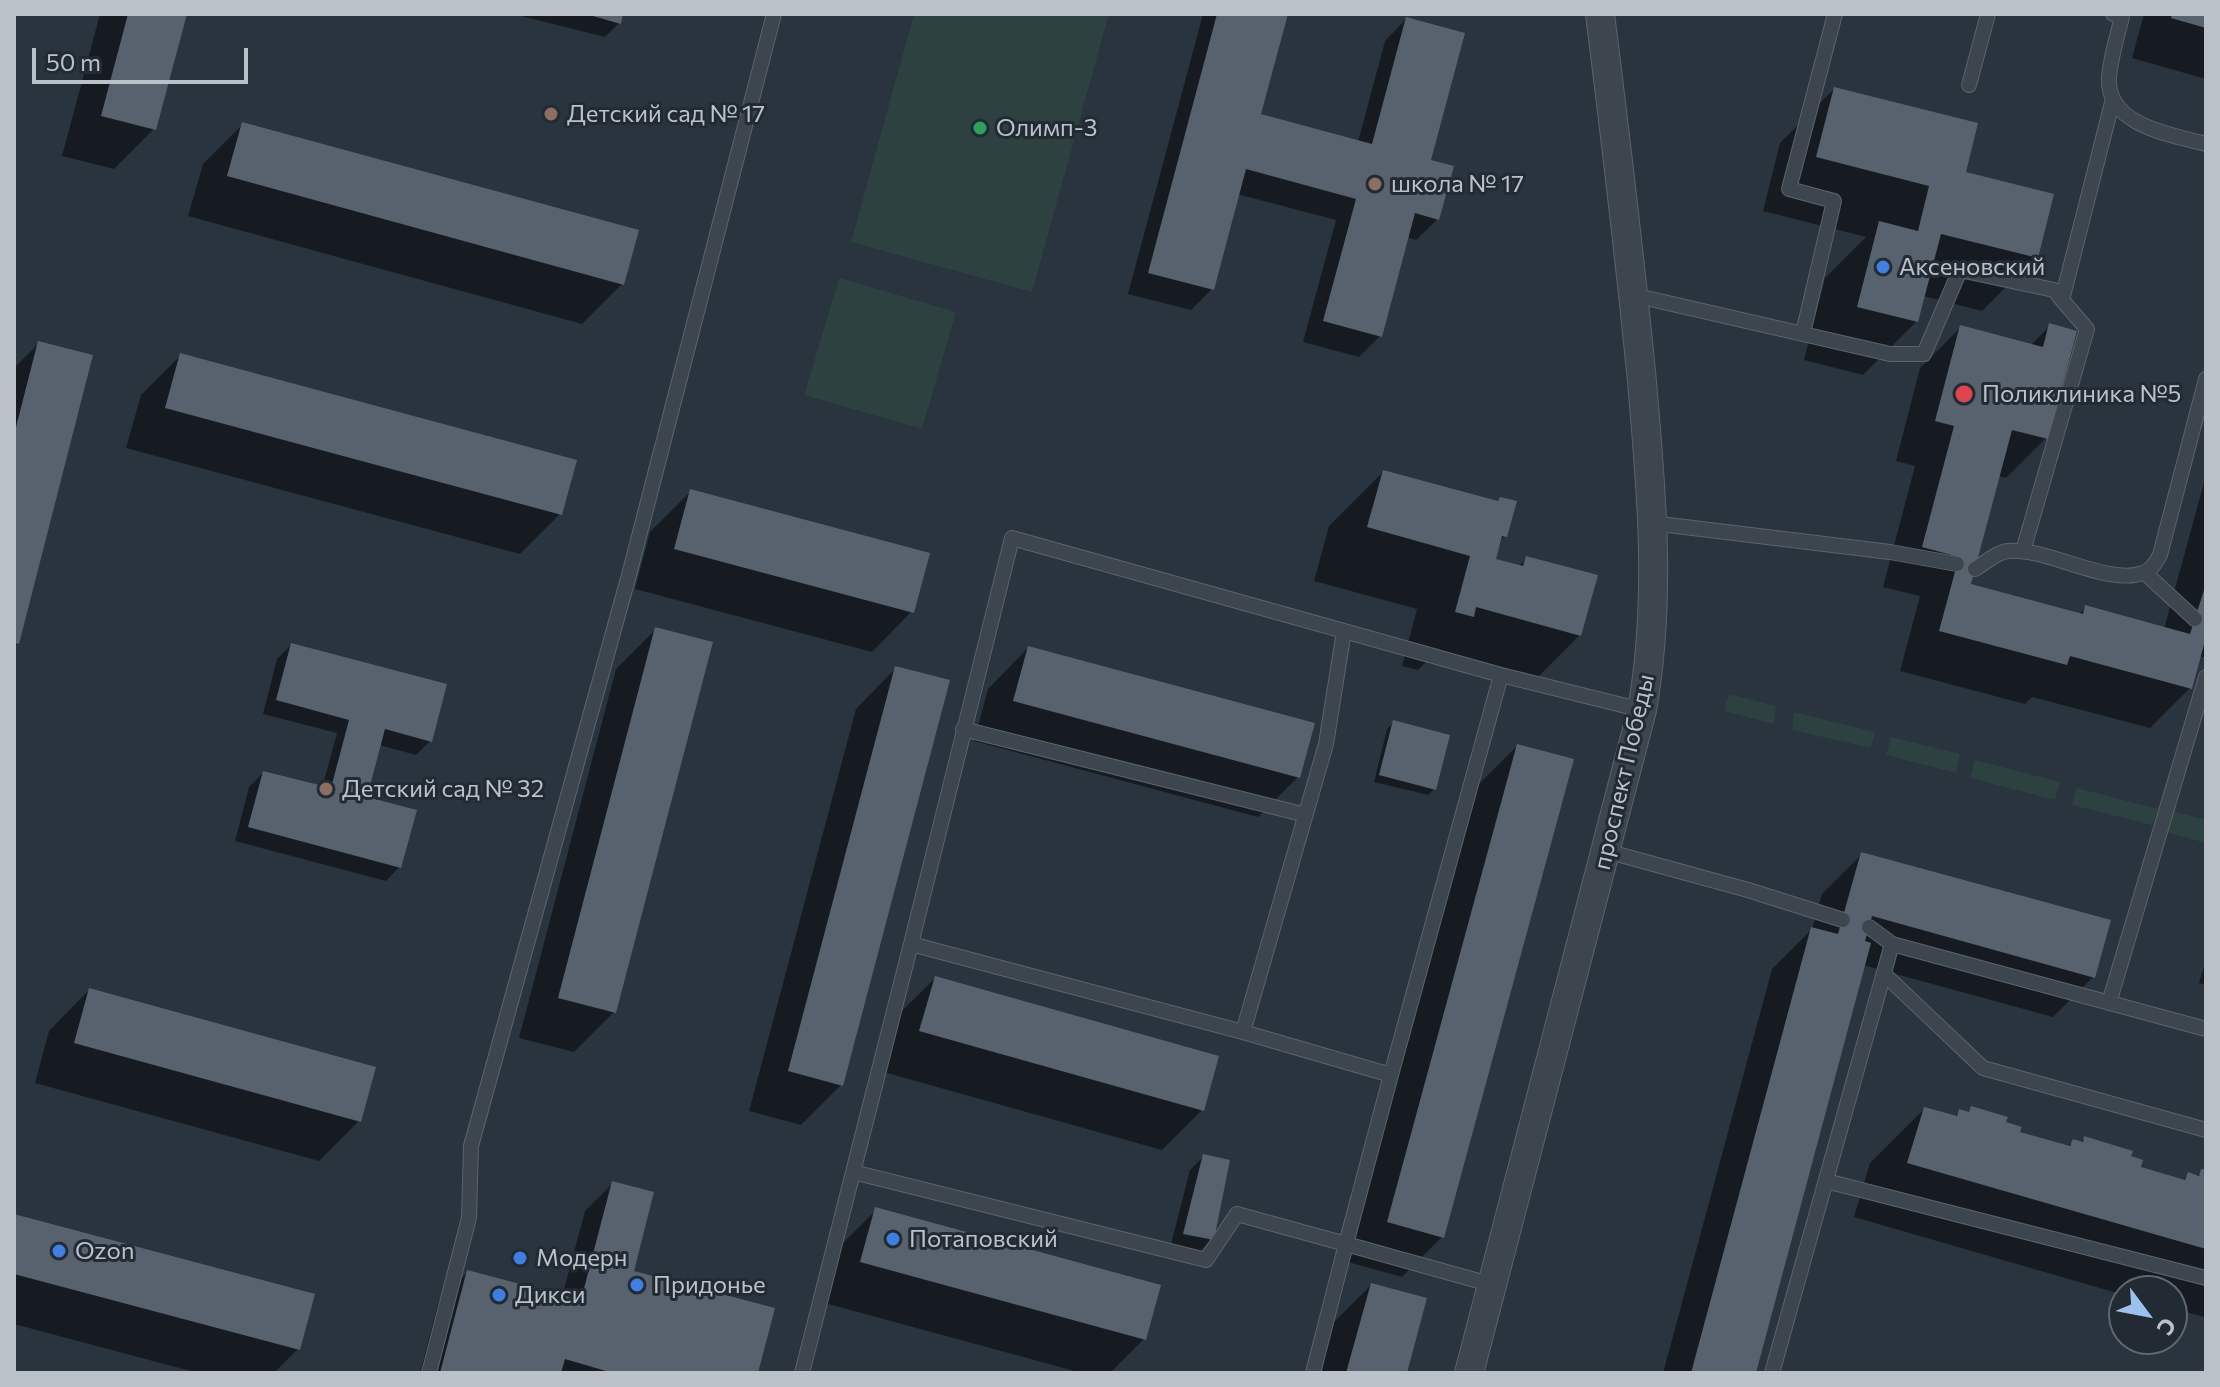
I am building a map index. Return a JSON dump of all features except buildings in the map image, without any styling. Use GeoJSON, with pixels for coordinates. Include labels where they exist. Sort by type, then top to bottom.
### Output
{"type":"FeatureCollection","features":[{"type":"Feature","properties":{"kind":"street","name":"проспект Победы"},"geometry":{"type":"LineString","coordinates":[[1469,1373],[1606,851],[1650,668],[1653,604],[1651,480],[1600,14]]}},
{"type":"Feature","properties":{"kind":"lane"},"geometry":{"type":"LineString","coordinates":[[429,1373],[469,1218],[471,1146],[629,575],[774,14]]}},
{"type":"Feature","properties":{"kind":"lane"},"geometry":{"type":"LineString","coordinates":[[1803,333],[1834,201],[1789,189],[1835,14]]}},
{"type":"Feature","properties":{"kind":"lane"},"geometry":{"type":"LineString","coordinates":[[1969,85],[1988,14]]}},
{"type":"Feature","properties":{"kind":"lane"},"geometry":{"type":"LineString","coordinates":[[2119,15],[2109,81],[2113,99],[2125,114],[2145,127],[2206,144]]}},
{"type":"Feature","properties":{"kind":"lane"},"geometry":{"type":"LineString","coordinates":[[2062,300],[2113,99]]}},
{"type":"Feature","properties":{"kind":"lane"},"geometry":{"type":"LineString","coordinates":[[1633,295],[1890,354],[1924,354],[1960,270],[2054,290],[2087,329],[2023,551]]}},
{"type":"Feature","properties":{"kind":"lane"},"geometry":{"type":"LineString","coordinates":[[1975,569],[2005,551],[2023,551],[2112,573],[2145,573],[2160,555],[2206,379]]}},
{"type":"Feature","properties":{"kind":"lane"},"geometry":{"type":"LineString","coordinates":[[1652,523],[1890,552],[1957,564]]}},
{"type":"Feature","properties":{"kind":"lane"},"geometry":{"type":"LineString","coordinates":[[802,1373],[1012,538],[1501,675],[1642,710]]}},
{"type":"Feature","properties":{"kind":"lane"},"geometry":{"type":"LineString","coordinates":[[2145,573],[2195,619]]}},
{"type":"Feature","properties":{"kind":"lane"},"geometry":{"type":"LineString","coordinates":[[1243,1032],[1326,744],[1344,631]]}},
{"type":"Feature","properties":{"kind":"lane"},"geometry":{"type":"LineString","coordinates":[[1313,1373],[1501,675]]}},
{"type":"Feature","properties":{"kind":"lane"},"geometry":{"type":"LineString","coordinates":[[2109,1003],[2206,677]]}},
{"type":"Feature","properties":{"kind":"lane"},"geometry":{"type":"LineString","coordinates":[[963,729],[1306,815]]}},
{"type":"Feature","properties":{"kind":"lane"},"geometry":{"type":"LineString","coordinates":[[1606,851],[1843,920]]}},
{"type":"Feature","properties":{"kind":"lane"},"geometry":{"type":"LineString","coordinates":[[1869,927],[1892,944],[2206,1029]]}},
{"type":"Feature","properties":{"kind":"lane"},"geometry":{"type":"LineString","coordinates":[[911,944],[1243,1032],[1391,1075]]}},
{"type":"Feature","properties":{"kind":"lane"},"geometry":{"type":"LineString","coordinates":[[1772,1373],[1892,944]]}},
{"type":"Feature","properties":{"kind":"lane"},"geometry":{"type":"LineString","coordinates":[[1884,974],[1983,1068],[2206,1130]]}},
{"type":"Feature","properties":{"kind":"lane"},"geometry":{"type":"LineString","coordinates":[[853,1172],[1206,1260],[1237,1214],[1493,1285]]}},
{"type":"Feature","properties":{"kind":"lane"},"geometry":{"type":"LineString","coordinates":[[1826,1181],[2206,1278]]}},
{"type":"Feature","properties":{"kind":"green space","name":"Олимп-3"},"geometry":{"type":"Polygon","coordinates":[[[914,14],[1109,14],[1032,292],[851,242],[914,14]]]}},
{"type":"Feature","properties":{"kind":"green space"},"geometry":{"type":"Polygon","coordinates":[[[839,278],[956,312],[922,429],[804,395],[839,278]]]}},
{"type":"Feature","properties":{"kind":"green space"},"geometry":{"type":"Polygon","coordinates":[[[1729,694],[1776,706],[1774,724],[1724,711],[1729,694]]]}},
{"type":"Feature","properties":{"kind":"green space"},"geometry":{"type":"Polygon","coordinates":[[[1794,712],[1875,732],[1871,748],[1792,730],[1794,712]]]}},
{"type":"Feature","properties":{"kind":"green space"},"geometry":{"type":"Polygon","coordinates":[[[1891,737],[1960,754],[1956,773],[1886,755],[1891,737]]]}},
{"type":"Feature","properties":{"kind":"green space"},"geometry":{"type":"Polygon","coordinates":[[[1975,760],[2060,782],[2055,800],[1970,778],[1975,760]]]}},
{"type":"Feature","properties":{"kind":"green space"},"geometry":{"type":"Polygon","coordinates":[[[2077,788],[2158,809],[2152,825],[2072,805],[2077,788]]]}},
{"type":"Feature","properties":{"kind":"green space"},"geometry":{"type":"Polygon","coordinates":[[[2172,811],[2206,820],[2206,843],[2166,832],[2172,811]]]}},
{"type":"Feature","properties":{"kind":"place","name":"Детский сад № 17"},"geometry":{"type":"Point","coordinates":[551,114]}},
{"type":"Feature","properties":{"kind":"place","name":"Олимп-3"},"geometry":{"type":"Point","coordinates":[980,128]}},
{"type":"Feature","properties":{"kind":"place","name":"школа № 17"},"geometry":{"type":"Point","coordinates":[1375,184]}},
{"type":"Feature","properties":{"kind":"place","name":"Аксеновский"},"geometry":{"type":"Point","coordinates":[1883,267]}},
{"type":"Feature","properties":{"kind":"place","name":"Поликлиника №5"},"geometry":{"type":"Point","coordinates":[1964,394]}},
{"type":"Feature","properties":{"kind":"place","name":"Детский сад № 32"},"geometry":{"type":"Point","coordinates":[326,789]}},
{"type":"Feature","properties":{"kind":"place","name":"Потаповский"},"geometry":{"type":"Point","coordinates":[893,1239]}},
{"type":"Feature","properties":{"kind":"place","name":"Ozon"},"geometry":{"type":"Point","coordinates":[59,1251]}},
{"type":"Feature","properties":{"kind":"place","name":"Модерн"},"geometry":{"type":"Point","coordinates":[520,1258]}},
{"type":"Feature","properties":{"kind":"place","name":"Придонье"},"geometry":{"type":"Point","coordinates":[637,1285]}},
{"type":"Feature","properties":{"kind":"place","name":"Дикси"},"geometry":{"type":"Point","coordinates":[499,1295]}}]}
